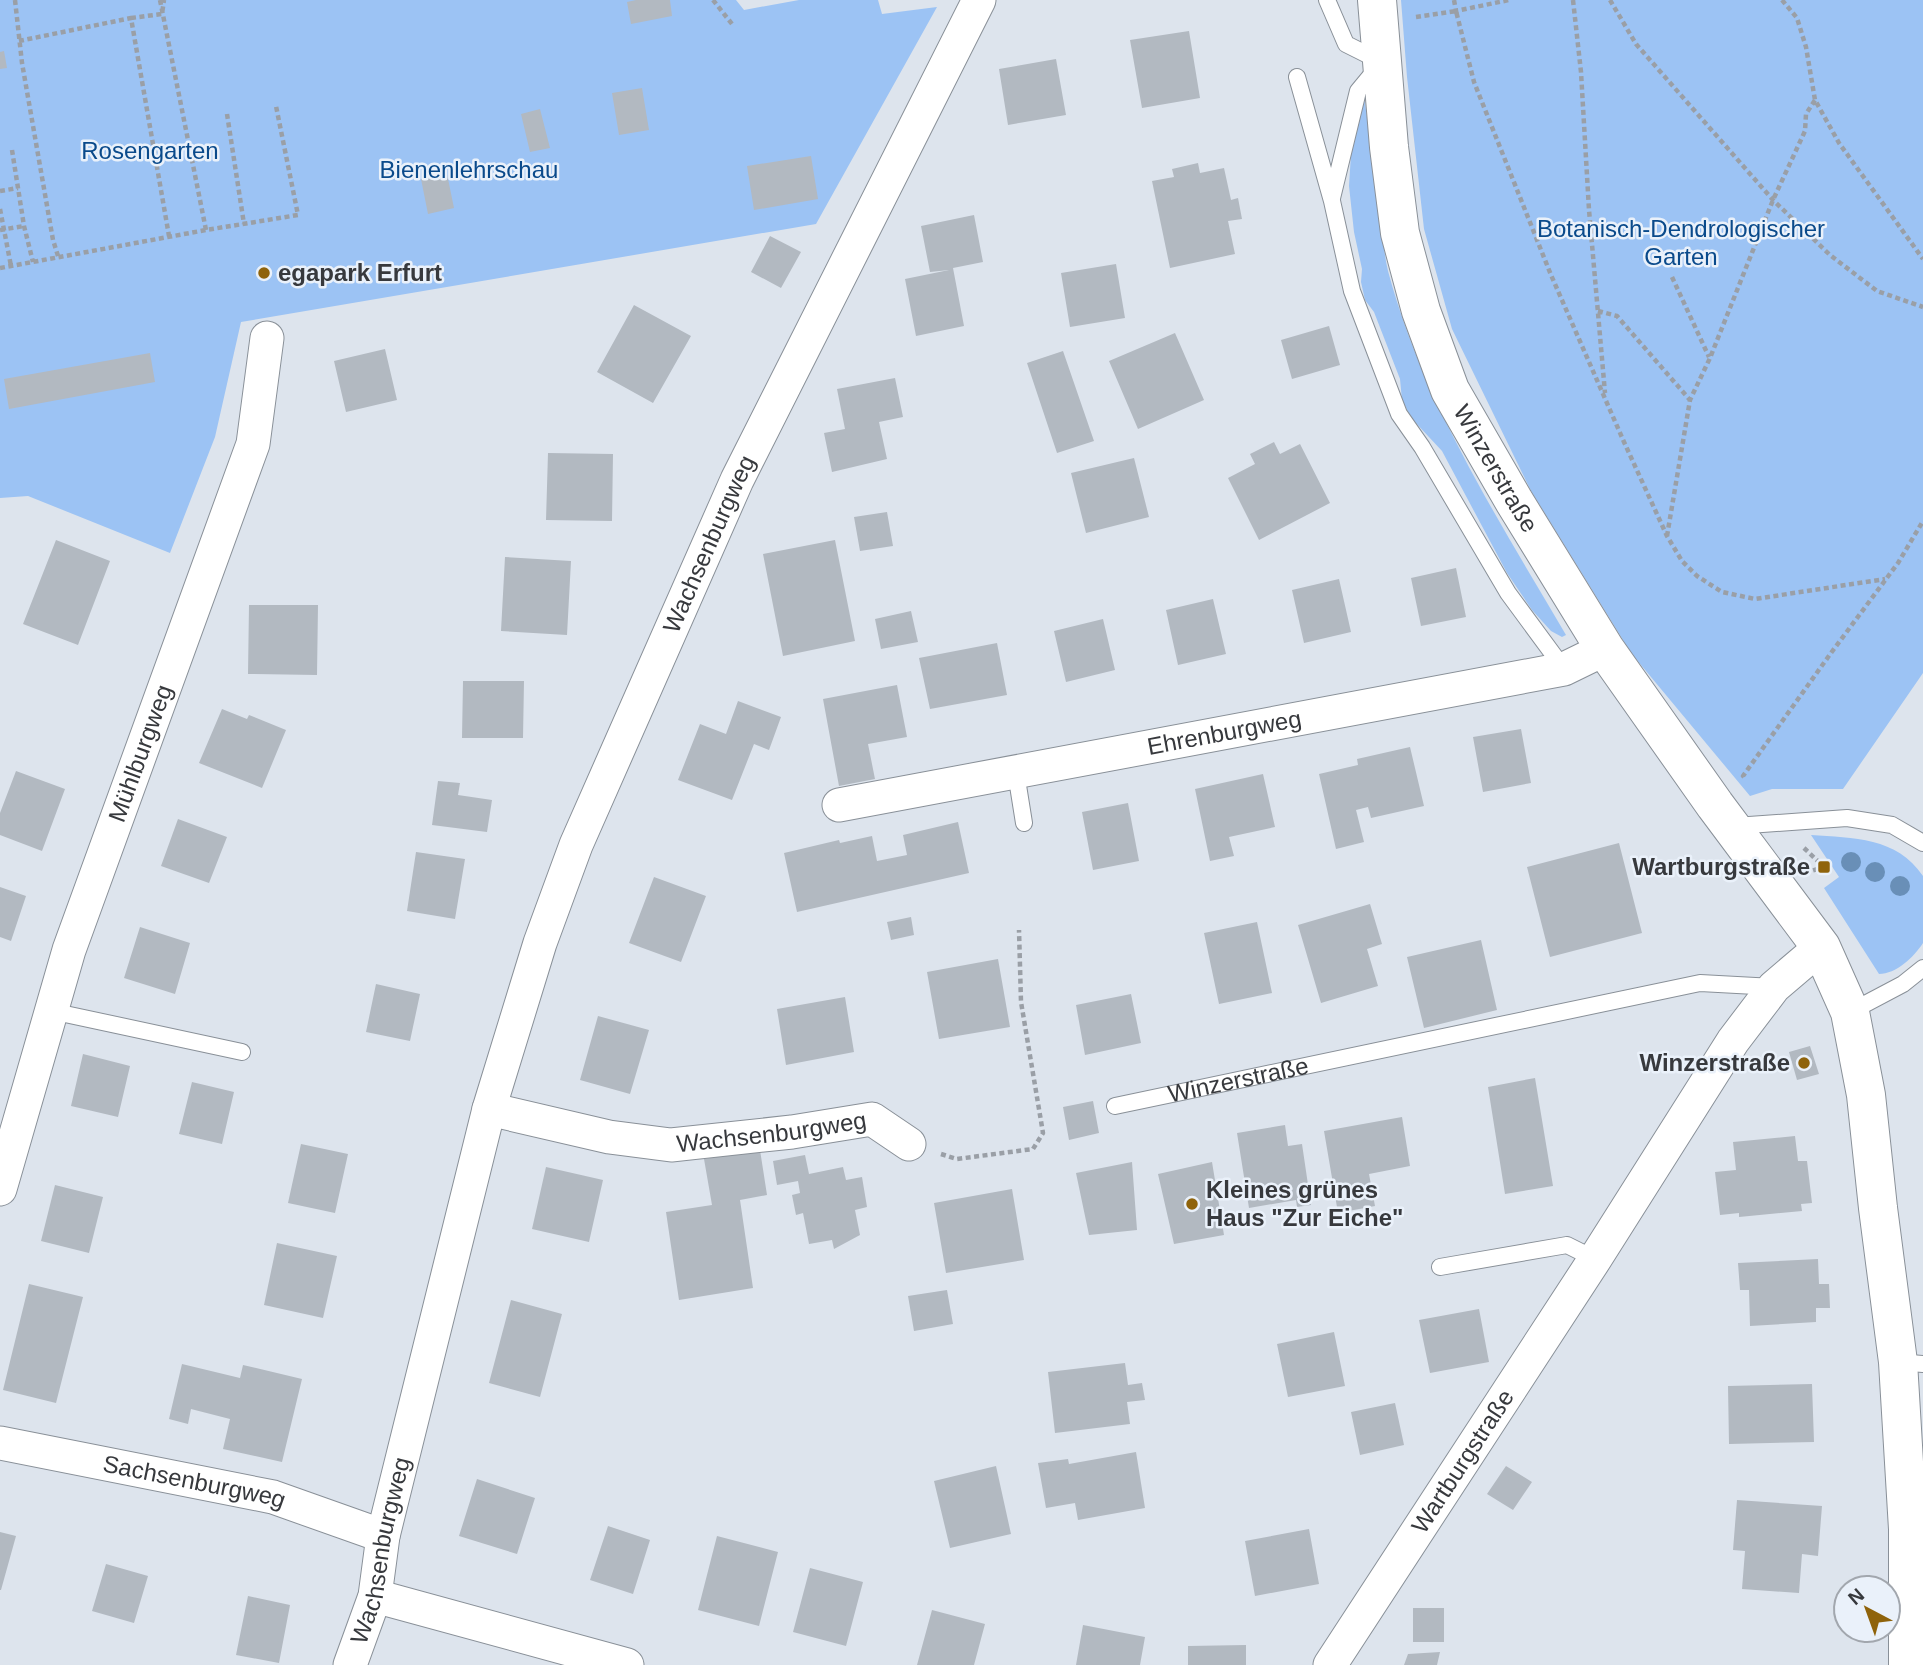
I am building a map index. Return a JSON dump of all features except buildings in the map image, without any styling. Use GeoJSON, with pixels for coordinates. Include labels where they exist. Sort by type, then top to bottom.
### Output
{"type":"FeatureCollection","features":[{"type":"Feature","properties":{"kind":"street","name":"Wachsenburgweg"},"geometry":{"type":"LineString","coordinates":[[350,1665],[375,1596],[383,1536],[489,1109],[540,943],[576,845],[737,480],[979,0]]}},
{"type":"Feature","properties":{"kind":"street","name":"Winzerstraße"},"geometry":{"type":"LineString","coordinates":[[1392,9],[1382,62],[1400,233],[1421,311],[1450,390],[1605,649],[1730,827],[1821,947],[1850,1012],[1866,1095],[1878,1208],[1911,1363],[1908,1665]]}},
{"type":"Feature","properties":{"kind":"street","name":"Mühlburgweg"},"geometry":{"type":"LineString","coordinates":[[2,1173],[69,950],[253,444],[267,338]]}},
{"type":"Feature","properties":{"kind":"street","name":"Ehrenburgweg"},"geometry":{"type":"LineString","coordinates":[[839,805],[1564,669],[1605,649]]}},
{"type":"Feature","properties":{"kind":"street","name":"Wartburgstraße"},"geometry":{"type":"LineString","coordinates":[[1330,1665],[1595,1259],[1733,1041],[1774,987],[1821,947]]}},
{"type":"Feature","properties":{"kind":"street","name":"Wachsenburgweg"},"geometry":{"type":"LineString","coordinates":[[489,1109],[609,1137],[671,1145],[792,1132],[872,1119],[909,1144]]}},
{"type":"Feature","properties":{"kind":"street","name":"Sachsenburgweg"},"geometry":{"type":"LineString","coordinates":[[0,1443],[273,1497],[383,1536]]}},
{"type":"Feature","properties":{"kind":"street"},"geometry":{"type":"LineString","coordinates":[[375,1596],[627,1665]]}},
{"type":"Feature","properties":{"kind":"lane"},"geometry":{"type":"LineString","coordinates":[[1327,0],[1346,44],[1382,62],[1357,91],[1332,201]]}},
{"type":"Feature","properties":{"kind":"lane"},"geometry":{"type":"LineString","coordinates":[[1297,78],[1332,201],[1352,291],[1399,414],[1422,447],[1508,593],[1564,669]]}},
{"type":"Feature","properties":{"kind":"lane"},"geometry":{"type":"LineString","coordinates":[[1016,773],[1024,823]]}},
{"type":"Feature","properties":{"kind":"lane"},"geometry":{"type":"LineString","coordinates":[[1730,827],[1847,818],[1892,825],[1923,843]]}},
{"type":"Feature","properties":{"kind":"lane"},"geometry":{"type":"LineString","coordinates":[[1850,1012],[1903,984],[1923,968]]}},
{"type":"Feature","properties":{"kind":"lane","name":"Winzerstraße"},"geometry":{"type":"LineString","coordinates":[[1115,1106],[1700,983],[1774,987]]}},
{"type":"Feature","properties":{"kind":"lane"},"geometry":{"type":"LineString","coordinates":[[51,1011],[242,1052]]}},
{"type":"Feature","properties":{"kind":"lane"},"geometry":{"type":"LineString","coordinates":[[1440,1267],[1567,1245],[1595,1259]]}},
{"type":"Feature","properties":{"kind":"path"},"geometry":{"type":"LineString","coordinates":[[15,0],[19,41],[58,257]]}},
{"type":"Feature","properties":{"kind":"path"},"geometry":{"type":"LineString","coordinates":[[162,0],[162,14],[206,230]]}},
{"type":"Feature","properties":{"kind":"path"},"geometry":{"type":"LineString","coordinates":[[713,0],[732,24]]}},
{"type":"Feature","properties":{"kind":"path"},"geometry":{"type":"LineString","coordinates":[[1453,0],[1474,82],[1551,275],[1667,536],[1682,561],[1697,576],[1723,592],[1755,599],[1885,579]]}},
{"type":"Feature","properties":{"kind":"path"},"geometry":{"type":"LineString","coordinates":[[1392,9],[1456,11],[1509,0]]}},
{"type":"Feature","properties":{"kind":"path"},"geometry":{"type":"LineString","coordinates":[[1573,0],[1606,397]]}},
{"type":"Feature","properties":{"kind":"path"},"geometry":{"type":"LineString","coordinates":[[1610,0],[1636,44],[1773,200],[1830,255],[1877,291],[1923,307]]}},
{"type":"Feature","properties":{"kind":"path"},"geometry":{"type":"LineString","coordinates":[[1782,0],[1797,18],[1806,47],[1815,100],[1839,143],[1923,259]]}},
{"type":"Feature","properties":{"kind":"path"},"geometry":{"type":"LineString","coordinates":[[19,41],[162,14]]}},
{"type":"Feature","properties":{"kind":"path"},"geometry":{"type":"LineString","coordinates":[[131,18],[169,237]]}},
{"type":"Feature","properties":{"kind":"path"},"geometry":{"type":"LineString","coordinates":[[1667,536],[1690,400],[1710,358],[1773,200],[1805,131],[1806,114],[1815,100]]}},
{"type":"Feature","properties":{"kind":"path"},"geometry":{"type":"LineString","coordinates":[[0,268],[298,215],[276,106]]}},
{"type":"Feature","properties":{"kind":"path"},"geometry":{"type":"LineString","coordinates":[[227,114],[243,224]]}},
{"type":"Feature","properties":{"kind":"path"},"geometry":{"type":"LineString","coordinates":[[12,150],[24,226],[33,262]]}},
{"type":"Feature","properties":{"kind":"path"},"geometry":{"type":"LineString","coordinates":[[0,191],[18,188]]}},
{"type":"Feature","properties":{"kind":"path"},"geometry":{"type":"LineString","coordinates":[[0,209],[11,266]]}},
{"type":"Feature","properties":{"kind":"path"},"geometry":{"type":"LineString","coordinates":[[2,230],[24,226]]}},
{"type":"Feature","properties":{"kind":"path"},"geometry":{"type":"LineString","coordinates":[[1672,277],[1710,358]]}},
{"type":"Feature","properties":{"kind":"path"},"geometry":{"type":"LineString","coordinates":[[1598,312],[1617,316],[1690,400]]}},
{"type":"Feature","properties":{"kind":"path"},"geometry":{"type":"LineString","coordinates":[[1743,776],[1898,563],[1923,521]]}},
{"type":"Feature","properties":{"kind":"path"},"geometry":{"type":"LineString","coordinates":[[909,1144],[957,1159],[1033,1149],[1043,1133],[1021,1002],[1018,930]]}},
{"type":"Feature","properties":{"kind":"green space","name":"egapark Erfurt"},"geometry":{"type":"Polygon","coordinates":[[[0,0],[736,0],[744,10],[799,0],[878,0],[882,14],[937,7],[816,224],[241,322],[215,437],[170,553],[28,496],[0,498],[0,0]]]}},
{"type":"Feature","properties":{"kind":"green space","name":"Botanisch-Dendrologischer Garten"},"geometry":{"type":"Polygon","coordinates":[[[1401,0],[1923,0],[1923,673],[1843,789],[1772,789],[1750,796],[1631,653],[1531,491],[1452,329],[1424,229],[1401,0]]]}},
{"type":"Feature","properties":{"kind":"green space"},"geometry":{"type":"Polygon","coordinates":[[[1364,96],[1386,262],[1403,319],[1421,367],[1465,459],[1566,635],[1562,637],[1551,631],[1532,610],[1507,573],[1442,451],[1407,410],[1402,400],[1400,379],[1374,312],[1365,300],[1349,186],[1351,154],[1364,96]]]}},
{"type":"Feature","properties":{"kind":"green space"},"geometry":{"type":"Polygon","coordinates":[[[1811,835],[1858,839],[1887,847],[1912,863],[1923,876],[1923,943],[1910,959],[1898,968],[1879,974],[1824,888],[1839,877],[1811,835]]]}},
{"type":"Feature","properties":{"kind":"place","name":"egapark Erfurt"},"geometry":{"type":"Point","coordinates":[264,273]}},
{"type":"Feature","properties":{"kind":"place","name":"Wartburgstraße"},"geometry":{"type":"Point","coordinates":[1824,867]}},
{"type":"Feature","properties":{"kind":"place","name":"Winzerstraße"},"geometry":{"type":"Point","coordinates":[1804,1063]}},
{"type":"Feature","properties":{"kind":"place","name":"Kleines grünes Haus \"Zur Eiche\""},"geometry":{"type":"Point","coordinates":[1192,1204]}},
{"type":"Feature","properties":{"kind":"park label","name":"Rosengarten"},"geometry":{"type":"Point","coordinates":[150,151]}},
{"type":"Feature","properties":{"kind":"park label","name":"Bienenlehrschau"},"geometry":{"type":"Point","coordinates":[469,170]}}]}
